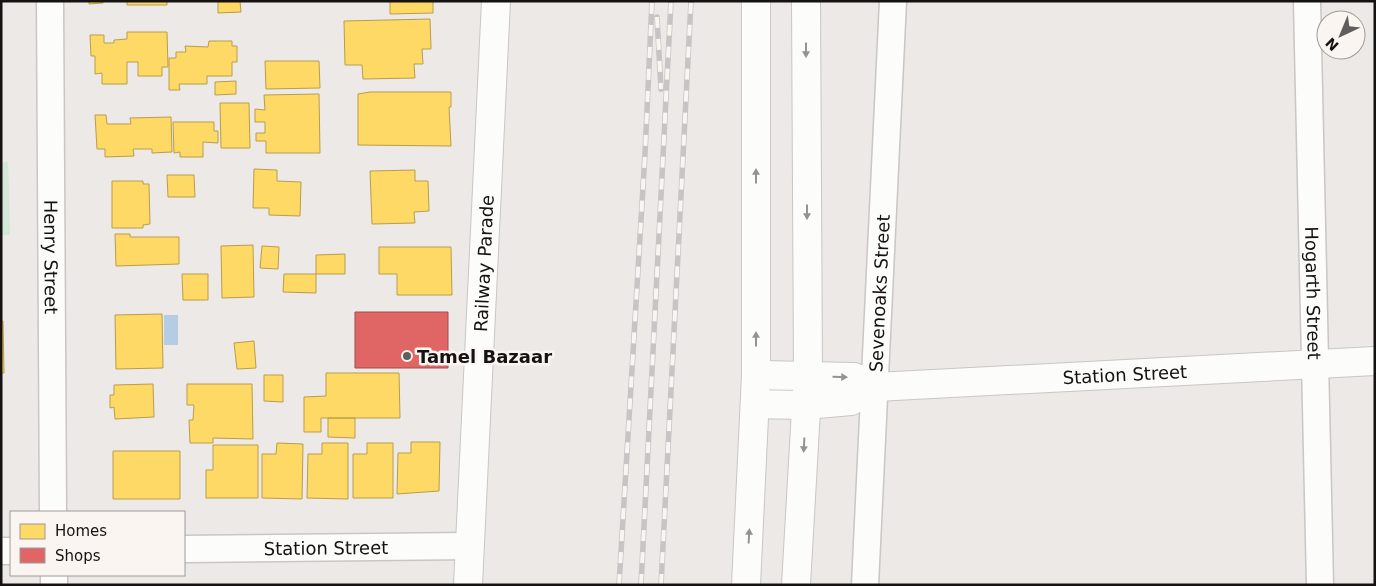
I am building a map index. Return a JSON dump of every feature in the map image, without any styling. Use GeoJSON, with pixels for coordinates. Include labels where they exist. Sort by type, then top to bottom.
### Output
{"type":"FeatureCollection","features":[{"type":"Feature","properties":{"kind":"street","name":"Henry Street"},"geometry":{"type":"LineString","coordinates":[[50,1],[53,511]]}},
{"type":"Feature","properties":{"kind":"street","name":"Railway Parade"},"geometry":{"type":"LineString","coordinates":[[468,585],[496,1]]}},
{"type":"Feature","properties":{"kind":"street"},"geometry":{"type":"LineString","coordinates":[[746,585],[756,375],[756,1]]}},
{"type":"Feature","properties":{"kind":"street"},"geometry":{"type":"LineString","coordinates":[[796,585],[808,375],[806,1]]}},
{"type":"Feature","properties":{"kind":"street","name":"Sevenoaks Street"},"geometry":{"type":"LineString","coordinates":[[865,585],[876,387],[893,1]]}},
{"type":"Feature","properties":{"kind":"street","name":"Hogarth Street"},"geometry":{"type":"LineString","coordinates":[[1307,1],[1320,585]]}},
{"type":"Feature","properties":{"kind":"street","name":"Station Street"},"geometry":{"type":"LineString","coordinates":[[755,404],[806,405],[851,401],[876,387],[1375,361]]}},
{"type":"Feature","properties":{"kind":"street","name":"Station Street"},"geometry":{"type":"LineString","coordinates":[[756,375],[854,377],[876,387]]}},
{"type":"Feature","properties":{"kind":"street","name":"Station Street"},"geometry":{"type":"LineString","coordinates":[[185,549],[470,546]]}},
{"type":"Feature","properties":{"kind":"green space"},"geometry":{"type":"Polygon","coordinates":[[[1,162],[8,162],[10,235],[1,235],[1,162]]]}},
{"type":"Feature","properties":{"kind":"water"},"geometry":{"type":"Polygon","coordinates":[[[164,315],[178,315],[178,345],[164,345],[164,315]]]}},
{"type":"Feature","properties":{"kind":"building: Homes"},"geometry":{"type":"Polygon","coordinates":[[[89,1],[103,1],[103,3],[89,4],[89,1]]]}},
{"type":"Feature","properties":{"kind":"building: Homes"},"geometry":{"type":"Polygon","coordinates":[[[127,1],[167,1],[167,5],[127,5],[127,1]]]}},
{"type":"Feature","properties":{"kind":"building: Homes"},"geometry":{"type":"Polygon","coordinates":[[[218,1],[240,1],[241,12],[218,13],[218,1]]]}},
{"type":"Feature","properties":{"kind":"building: Homes"},"geometry":{"type":"Polygon","coordinates":[[[390,1],[433,1],[433,13],[390,14],[390,1]]]}},
{"type":"Feature","properties":{"kind":"building: Homes"},"geometry":{"type":"Polygon","coordinates":[[[430,19],[431,49],[422,49],[423,64],[414,64],[415,78],[363,79],[362,65],[345,65],[344,21],[430,19]]]}},
{"type":"Feature","properties":{"kind":"building: Homes"},"geometry":{"type":"Polygon","coordinates":[[[127,32],[167,32],[168,67],[162,67],[162,76],[138,76],[138,62],[127,62],[127,84],[102,84],[102,73],[95,74],[95,56],[91,56],[90,35],[104,35],[104,43],[114,43],[114,40],[127,39],[127,32]]]}},
{"type":"Feature","properties":{"kind":"building: Homes"},"geometry":{"type":"Polygon","coordinates":[[[209,41],[232,41],[232,46],[237,46],[237,62],[232,62],[232,76],[207,76],[207,84],[179,84],[180,90],[169,90],[169,58],[176,58],[176,52],[186,52],[185,46],[208,47],[209,41]]]}},
{"type":"Feature","properties":{"kind":"building: Homes"},"geometry":{"type":"Polygon","coordinates":[[[265,61],[319,61],[320,88],[266,89],[265,61]]]}},
{"type":"Feature","properties":{"kind":"building: Homes"},"geometry":{"type":"Polygon","coordinates":[[[236,81],[236,94],[215,95],[215,82],[236,81]]]}},
{"type":"Feature","properties":{"kind":"building: Homes"},"geometry":{"type":"Polygon","coordinates":[[[370,92],[451,92],[451,107],[449,107],[451,146],[358,145],[358,94],[370,92]]]}},
{"type":"Feature","properties":{"kind":"building: Homes"},"geometry":{"type":"Polygon","coordinates":[[[319,94],[320,153],[266,153],[266,141],[256,141],[256,133],[265,133],[265,122],[255,122],[255,109],[265,110],[264,95],[319,94]]]}},
{"type":"Feature","properties":{"kind":"building: Homes"},"geometry":{"type":"Polygon","coordinates":[[[220,103],[249,103],[250,148],[221,148],[220,103]]]}},
{"type":"Feature","properties":{"kind":"building: Homes"},"geometry":{"type":"Polygon","coordinates":[[[95,115],[106,115],[107,124],[131,124],[130,118],[171,117],[172,152],[152,153],[152,149],[133,149],[134,156],[105,157],[105,149],[97,149],[95,115]]]}},
{"type":"Feature","properties":{"kind":"building: Homes"},"geometry":{"type":"Polygon","coordinates":[[[173,122],[214,122],[214,131],[218,131],[218,143],[203,142],[203,157],[180,157],[180,152],[174,153],[173,122]]]}},
{"type":"Feature","properties":{"kind":"building: Homes"},"geometry":{"type":"Polygon","coordinates":[[[254,169],[277,170],[277,181],[301,182],[300,216],[269,215],[269,208],[253,208],[254,169]]]}},
{"type":"Feature","properties":{"kind":"building: Homes"},"geometry":{"type":"Polygon","coordinates":[[[415,170],[415,181],[428,181],[429,211],[414,212],[415,223],[372,224],[370,171],[415,170]]]}},
{"type":"Feature","properties":{"kind":"building: Homes"},"geometry":{"type":"Polygon","coordinates":[[[167,175],[194,175],[195,197],[168,197],[167,175]]]}},
{"type":"Feature","properties":{"kind":"building: Homes"},"geometry":{"type":"Polygon","coordinates":[[[112,181],[143,181],[143,184],[149,184],[150,224],[143,225],[143,228],[112,228],[112,181]]]}},
{"type":"Feature","properties":{"kind":"building: Homes"},"geometry":{"type":"Polygon","coordinates":[[[115,234],[130,234],[130,237],[179,237],[179,264],[116,266],[115,234]]]}},
{"type":"Feature","properties":{"kind":"building: Homes"},"geometry":{"type":"Polygon","coordinates":[[[253,245],[254,297],[222,298],[221,246],[253,245]]]}},
{"type":"Feature","properties":{"kind":"building: Homes"},"geometry":{"type":"Polygon","coordinates":[[[262,246],[279,247],[278,269],[260,268],[262,246]]]}},
{"type":"Feature","properties":{"kind":"building: Homes"},"geometry":{"type":"Polygon","coordinates":[[[379,247],[451,247],[452,295],[397,295],[397,274],[379,274],[379,247]]]}},
{"type":"Feature","properties":{"kind":"building: Homes"},"geometry":{"type":"Polygon","coordinates":[[[345,254],[345,274],[316,274],[316,255],[345,254]]]}},
{"type":"Feature","properties":{"kind":"building: Homes"},"geometry":{"type":"Polygon","coordinates":[[[182,274],[208,274],[208,300],[183,300],[182,274]]]}},
{"type":"Feature","properties":{"kind":"building: Homes"},"geometry":{"type":"Polygon","coordinates":[[[284,274],[316,274],[316,293],[283,292],[284,274]]]}},
{"type":"Feature","properties":{"kind":"building: Homes"},"geometry":{"type":"Polygon","coordinates":[[[162,314],[163,368],[116,369],[115,315],[162,314]]]}},
{"type":"Feature","properties":{"kind":"building: Homes"},"geometry":{"type":"Polygon","coordinates":[[[1,321],[3,321],[4,373],[1,373],[1,321]]]}},
{"type":"Feature","properties":{"kind":"building: Homes"},"geometry":{"type":"Polygon","coordinates":[[[254,341],[256,368],[237,369],[234,343],[254,341]]]}},
{"type":"Feature","properties":{"kind":"building: Homes"},"geometry":{"type":"Polygon","coordinates":[[[326,373],[399,373],[400,418],[321,418],[321,432],[304,432],[304,397],[326,396],[326,373]]]}},
{"type":"Feature","properties":{"kind":"building: Homes"},"geometry":{"type":"Polygon","coordinates":[[[264,375],[283,375],[283,402],[264,401],[264,375]]]}},
{"type":"Feature","properties":{"kind":"building: Homes"},"geometry":{"type":"Polygon","coordinates":[[[153,384],[154,417],[115,419],[114,407],[110,408],[110,395],[114,395],[114,385],[153,384]]]}},
{"type":"Feature","properties":{"kind":"building: Homes"},"geometry":{"type":"Polygon","coordinates":[[[187,384],[252,384],[253,439],[213,438],[213,443],[190,443],[189,420],[193,420],[194,405],[187,405],[187,384]]]}},
{"type":"Feature","properties":{"kind":"building: Homes"},"geometry":{"type":"Polygon","coordinates":[[[328,418],[355,418],[355,438],[328,437],[328,418]]]}},
{"type":"Feature","properties":{"kind":"building: Homes"},"geometry":{"type":"Polygon","coordinates":[[[411,442],[440,442],[439,491],[397,494],[398,453],[411,453],[411,442]]]}},
{"type":"Feature","properties":{"kind":"building: Homes"},"geometry":{"type":"Polygon","coordinates":[[[277,443],[303,444],[302,499],[262,498],[262,454],[276,454],[277,443]]]}},
{"type":"Feature","properties":{"kind":"building: Homes"},"geometry":{"type":"Polygon","coordinates":[[[322,443],[348,443],[348,499],[307,498],[308,454],[322,454],[322,443]]]}},
{"type":"Feature","properties":{"kind":"building: Homes"},"geometry":{"type":"Polygon","coordinates":[[[367,443],[393,443],[393,498],[353,498],[353,454],[367,454],[367,443]]]}},
{"type":"Feature","properties":{"kind":"building: Homes"},"geometry":{"type":"Polygon","coordinates":[[[213,445],[258,445],[258,498],[206,498],[206,470],[213,470],[213,445]]]}},
{"type":"Feature","properties":{"kind":"building: Homes"},"geometry":{"type":"Polygon","coordinates":[[[113,451],[180,451],[180,499],[113,499],[113,451]]]}},
{"type":"Feature","properties":{"kind":"building: Shops"},"geometry":{"type":"Polygon","coordinates":[[[355,312],[448,312],[448,368],[355,368],[355,312]]]}},
{"type":"Feature","properties":{"kind":"railway"},"geometry":{"type":"LineString","coordinates":[[619,585],[645,154],[652,1]]}},
{"type":"Feature","properties":{"kind":"railway"},"geometry":{"type":"LineString","coordinates":[[641,585],[671,1]]}},
{"type":"Feature","properties":{"kind":"railway"},"geometry":{"type":"LineString","coordinates":[[661,585],[691,1]]}},
{"type":"Feature","properties":{"kind":"railway"},"geometry":{"type":"LineString","coordinates":[[657,17],[661,89]]}},
{"type":"Feature","properties":{"kind":"place","name":"Tamel Bazaar"},"geometry":{"type":"Point","coordinates":[407,356]}}]}
